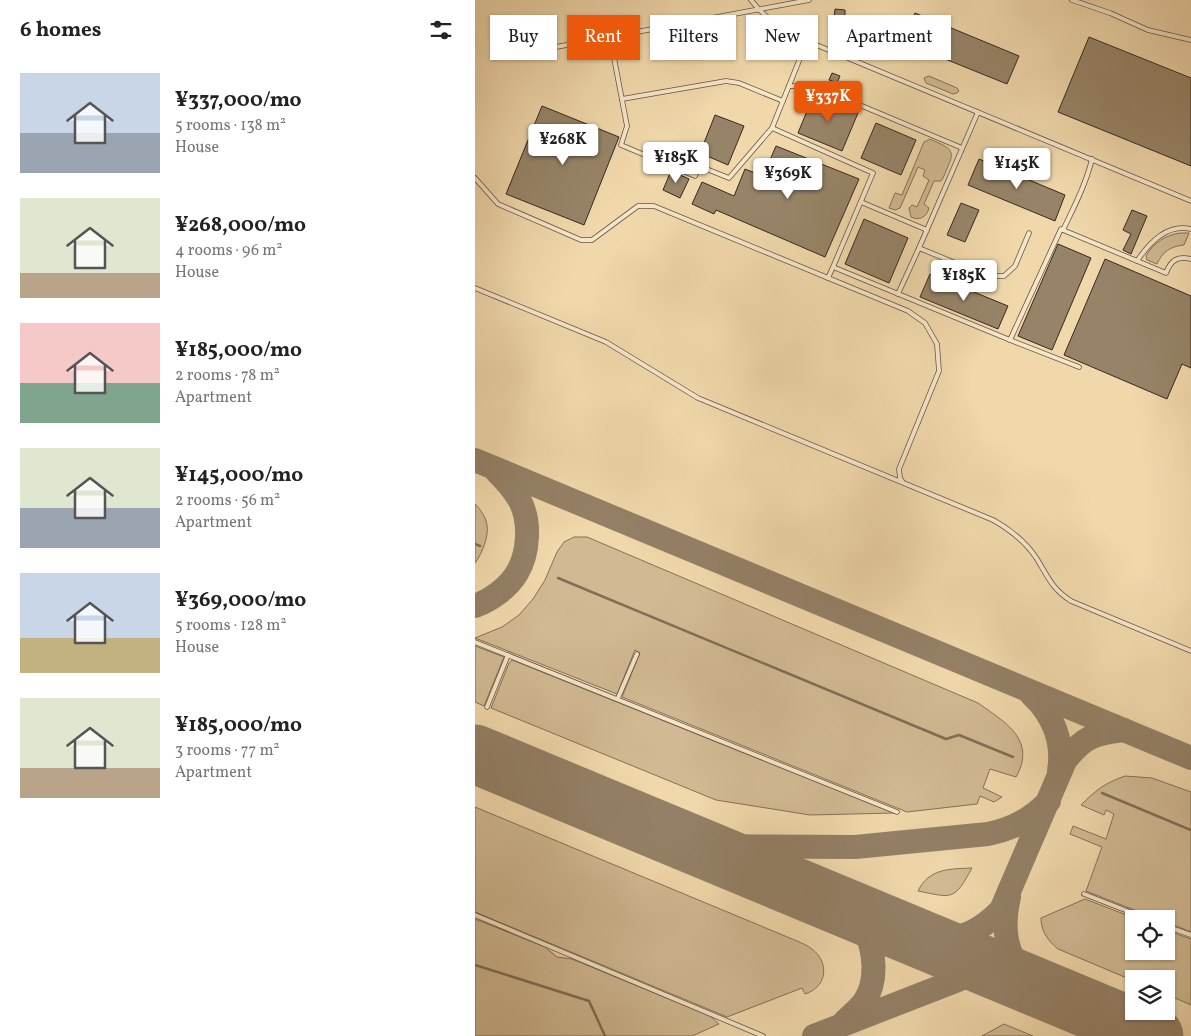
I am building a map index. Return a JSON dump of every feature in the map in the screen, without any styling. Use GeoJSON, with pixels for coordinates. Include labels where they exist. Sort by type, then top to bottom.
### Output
{"type":"FeatureCollection","features":[{"type":"Feature","properties":{"kind":"lane"},"geometry":{"type":"LineString","coordinates":[[751,0],[765,15]]}},
{"type":"Feature","properties":{"kind":"lane"},"geometry":{"type":"LineString","coordinates":[[640,31],[809,0]]}},
{"type":"Feature","properties":{"kind":"lane"},"geometry":{"type":"LineString","coordinates":[[1072,0],[1110,13],[1147,30],[1191,40]]}},
{"type":"Feature","properties":{"kind":"lane"},"geometry":{"type":"LineString","coordinates":[[818,45],[1191,201]]}},
{"type":"Feature","properties":{"kind":"lane"},"geometry":{"type":"LineString","coordinates":[[614,60],[627,126],[621,145],[695,176],[699,166],[729,178],[772,128],[799,60]]}},
{"type":"Feature","properties":{"kind":"lane"},"geometry":{"type":"LineString","coordinates":[[622,99],[726,81],[739,83],[783,101]]}},
{"type":"Feature","properties":{"kind":"lane"},"geometry":{"type":"LineString","coordinates":[[789,86],[817,87],[962,148]]}},
{"type":"Feature","properties":{"kind":"lane"},"geometry":{"type":"LineString","coordinates":[[898,294],[977,112]]}},
{"type":"Feature","properties":{"kind":"lane"},"geometry":{"type":"LineString","coordinates":[[772,128],[873,173],[828,278]]}},
{"type":"Feature","properties":{"kind":"lane"},"geometry":{"type":"LineString","coordinates":[[1010,340],[1061,229],[1063,230],[1089,171],[1092,159]]}},
{"type":"Feature","properties":{"kind":"lane"},"geometry":{"type":"LineString","coordinates":[[475,178],[498,204],[581,240],[592,240],[638,206],[654,206],[908,312],[925,323],[937,344],[939,371],[899,469],[900,478],[904,483]]}},
{"type":"Feature","properties":{"kind":"lane"},"geometry":{"type":"LineString","coordinates":[[861,202],[927,230]]}},
{"type":"Feature","properties":{"kind":"lane"},"geometry":{"type":"LineString","coordinates":[[1137,261],[1147,248],[1164,233],[1179,228],[1191,229]]}},
{"type":"Feature","properties":{"kind":"lane"},"geometry":{"type":"LineString","coordinates":[[1063,230],[1166,273],[1171,262],[1177,258],[1191,259]]}},
{"type":"Feature","properties":{"kind":"lane"},"geometry":{"type":"LineString","coordinates":[[919,248],[987,276],[1003,276],[1015,266],[1029,233]]}},
{"type":"Feature","properties":{"kind":"lane"},"geometry":{"type":"LineString","coordinates":[[833,267],[1079,367]]}},
{"type":"Feature","properties":{"kind":"lane"},"geometry":{"type":"LineString","coordinates":[[475,288],[606,342],[698,398],[993,520],[1006,527],[1027,546],[1052,586],[1060,594],[1071,601],[1191,651]]}},
{"type":"Feature","properties":{"kind":"lane"},"geometry":{"type":"LineString","coordinates":[[475,642],[897,812]]}},
{"type":"Feature","properties":{"kind":"lane"},"geometry":{"type":"LineString","coordinates":[[618,698],[637,654]]}},
{"type":"Feature","properties":{"kind":"lane"},"geometry":{"type":"LineString","coordinates":[[487,707],[508,655]]}},
{"type":"Feature","properties":{"kind":"lane"},"geometry":{"type":"LineString","coordinates":[[1084,894],[1126,910]]}},
{"type":"Feature","properties":{"kind":"lane"},"geometry":{"type":"LineString","coordinates":[[475,915],[763,1036]]}},
{"type":"Feature","properties":{"kind":"lane"},"geometry":{"type":"LineString","coordinates":[[1175,929],[1191,935]]}},
{"type":"Feature","properties":{"kind":"shaded area"},"geometry":{"type":"Polygon","coordinates":[[[929,76],[957,88],[959,91],[953,94],[926,83],[924,78],[929,76]]]}},
{"type":"Feature","properties":{"kind":"shaded area"},"geometry":{"type":"Polygon","coordinates":[[[930,139],[945,146],[951,153],[951,157],[941,181],[934,181],[924,204],[929,208],[925,216],[914,218],[911,217],[909,208],[912,205],[917,207],[929,180],[923,176],[925,170],[918,167],[900,208],[895,210],[889,208],[895,193],[902,195],[924,142],[930,139]]]}},
{"type":"Feature","properties":{"kind":"shaded area"},"geometry":{"type":"Polygon","coordinates":[[[1180,233],[1189,233],[1184,245],[1167,250],[1157,264],[1147,260],[1146,256],[1156,244],[1165,238],[1180,233]]]}},
{"type":"Feature","properties":{"kind":"shaded area"},"geometry":{"type":"Polygon","coordinates":[[[475,504],[484,516],[487,534],[480,555],[475,563],[475,504]]]}},
{"type":"Feature","properties":{"kind":"shaded area"},"geometry":{"type":"Polygon","coordinates":[[[574,537],[587,537],[978,703],[1007,725],[1020,742],[1023,752],[1022,764],[1016,777],[990,769],[983,788],[1002,797],[994,802],[980,796],[977,804],[907,812],[622,697],[640,653],[635,650],[617,694],[475,638],[502,627],[519,615],[533,599],[545,580],[557,552],[564,542],[574,537]]]}},
{"type":"Feature","properties":{"kind":"shaded area"},"geometry":{"type":"Polygon","coordinates":[[[475,646],[504,657],[484,706],[475,702],[475,646]]]}},
{"type":"Feature","properties":{"kind":"shaded area"},"geometry":{"type":"Polygon","coordinates":[[[512,660],[894,813],[810,815],[716,800],[491,708],[509,663],[512,660]]]}},
{"type":"Feature","properties":{"kind":"shaded area"},"geometry":{"type":"Polygon","coordinates":[[[1125,776],[1152,778],[1191,792],[1191,932],[1175,926],[1175,910],[1134,910],[1086,891],[1102,847],[1070,834],[1073,826],[1106,839],[1114,814],[1106,810],[1104,815],[1081,805],[1091,795],[1112,781],[1125,776]]]}},
{"type":"Feature","properties":{"kind":"shaded area"},"geometry":{"type":"Polygon","coordinates":[[[475,807],[803,944],[812,949],[822,961],[822,980],[812,991],[805,994],[802,988],[727,1017],[475,912],[475,807]]]}},
{"type":"Feature","properties":{"kind":"shaded area"},"geometry":{"type":"Polygon","coordinates":[[[972,868],[956,892],[946,896],[918,891],[928,878],[941,871],[972,868]]]}},
{"type":"Feature","properties":{"kind":"shaded area"},"geometry":{"type":"Polygon","coordinates":[[[1085,899],[1125,914],[1125,960],[1175,960],[1175,933],[1191,939],[1191,1005],[1175,998],[1175,970],[1125,970],[1125,977],[1058,949],[1048,939],[1041,923],[1041,918],[1085,899]]]}},
{"type":"Feature","properties":{"kind":"shaded area"},"geometry":{"type":"Polygon","coordinates":[[[475,919],[545,947],[557,957],[572,959],[710,1016],[719,1024],[692,1036],[475,1036],[475,919]]]}},
{"type":"Feature","properties":{"kind":"shaded area"},"geometry":{"type":"Polygon","coordinates":[[[1004,1024],[1033,1036],[982,1036],[1004,1024]]]}},
{"type":"Feature","properties":{"kind":"building"},"geometry":{"type":"Polygon","coordinates":[[[835,9],[845,10],[845,15],[834,15],[835,9]]]}},
{"type":"Feature","properties":{"kind":"building"},"geometry":{"type":"Polygon","coordinates":[[[951,28],[1019,56],[1007,84],[948,60],[951,60],[951,28]]]}},
{"type":"Feature","properties":{"kind":"building"},"geometry":{"type":"Polygon","coordinates":[[[1089,37],[1191,78],[1191,166],[1058,112],[1089,37]]]}},
{"type":"Feature","properties":{"kind":"building"},"geometry":{"type":"Polygon","coordinates":[[[832,73],[840,76],[837,83],[829,80],[832,73]]]}},
{"type":"Feature","properties":{"kind":"building"},"geometry":{"type":"Polygon","coordinates":[[[814,94],[858,113],[842,151],[798,133],[814,94]]]}},
{"type":"Feature","properties":{"kind":"building"},"geometry":{"type":"Polygon","coordinates":[[[542,106],[619,137],[584,225],[506,194],[542,106]]]}},
{"type":"Feature","properties":{"kind":"building"},"geometry":{"type":"Polygon","coordinates":[[[715,115],[744,126],[728,165],[700,153],[715,115]]]}},
{"type":"Feature","properties":{"kind":"building"},"geometry":{"type":"Polygon","coordinates":[[[876,123],[916,140],[901,175],[861,158],[876,123]]]}},
{"type":"Feature","properties":{"kind":"building"},"geometry":{"type":"Polygon","coordinates":[[[776,146],[859,179],[825,257],[716,210],[714,214],[692,204],[702,182],[734,196],[745,169],[763,176],[776,146]]]}},
{"type":"Feature","properties":{"kind":"building"},"geometry":{"type":"Polygon","coordinates":[[[979,159],[1065,195],[1055,221],[968,185],[979,159]]]}},
{"type":"Feature","properties":{"kind":"building"},"geometry":{"type":"Polygon","coordinates":[[[671,171],[689,179],[680,198],[663,190],[671,171]]]}},
{"type":"Feature","properties":{"kind":"building"},"geometry":{"type":"Polygon","coordinates":[[[961,203],[979,210],[965,242],[947,235],[961,203]]]}},
{"type":"Feature","properties":{"kind":"building"},"geometry":{"type":"Polygon","coordinates":[[[1132,210],[1147,216],[1131,254],[1123,250],[1131,234],[1123,230],[1132,210]]]}},
{"type":"Feature","properties":{"kind":"building"},"geometry":{"type":"Polygon","coordinates":[[[864,219],[908,238],[889,283],[845,264],[864,219]]]}},
{"type":"Feature","properties":{"kind":"building"},"geometry":{"type":"Polygon","coordinates":[[[1058,244],[1091,258],[1052,350],[1018,336],[1058,244]]]}},
{"type":"Feature","properties":{"kind":"building"},"geometry":{"type":"Polygon","coordinates":[[[1105,259],[1191,296],[1191,368],[1182,364],[1167,399],[1064,355],[1105,259]]]}},
{"type":"Feature","properties":{"kind":"building"},"geometry":{"type":"Polygon","coordinates":[[[930,274],[1008,306],[998,329],[920,297],[930,274]]]}},
{"type":"Feature","properties":{"kind":"waterway"},"geometry":{"type":"LineString","coordinates":[[475,544],[480,546]]}},
{"type":"Feature","properties":{"kind":"waterway"},"geometry":{"type":"LineString","coordinates":[[558,578],[946,739],[959,735],[1013,757]]}},
{"type":"Feature","properties":{"kind":"waterway"},"geometry":{"type":"LineString","coordinates":[[1102,793],[1191,830]]}},
{"type":"Feature","properties":{"kind":"waterway"},"geometry":{"type":"LineString","coordinates":[[475,965],[589,1001],[605,1036]]}},
{"type":"Feature","properties":{"kind":"taxiway"},"geometry":{"type":"LineString","coordinates":[[475,460],[1191,758]]}},
{"type":"Feature","properties":{"kind":"taxiway"},"geometry":{"type":"LineString","coordinates":[[475,606],[493,597],[509,584],[521,565],[526,546],[527,526],[523,507],[506,481],[497,472]]}},
{"type":"Feature","properties":{"kind":"taxiway"},"geometry":{"type":"LineString","coordinates":[[1031,694],[1045,710],[1055,729],[1060,750],[1059,771]]}},
{"type":"Feature","properties":{"kind":"taxiway"},"geometry":{"type":"LineString","coordinates":[[932,944],[969,933],[985,924],[1001,910],[1065,761],[1084,741],[1097,735],[1124,730]]}},
{"type":"Feature","properties":{"kind":"taxiway"},"geometry":{"type":"LineString","coordinates":[[696,846],[855,847],[988,834],[1021,822],[1049,801]]}},
{"type":"Feature","properties":{"kind":"taxiway"},"geometry":{"type":"LineString","coordinates":[[1009,897],[1006,921],[1007,941],[1013,960],[1024,982]]}},
{"type":"Feature","properties":{"kind":"taxiway"},"geometry":{"type":"LineString","coordinates":[[845,1021],[864,1002],[873,976],[871,947],[862,925],[852,911]]}},
{"type":"Feature","properties":{"kind":"taxiway"},"geometry":{"type":"LineString","coordinates":[[814,1036],[963,978],[996,970]]}},
{"type":"Feature","properties":{"kind":"runway"},"geometry":{"type":"LineString","coordinates":[[475,754],[1154,1036]]}}]}
